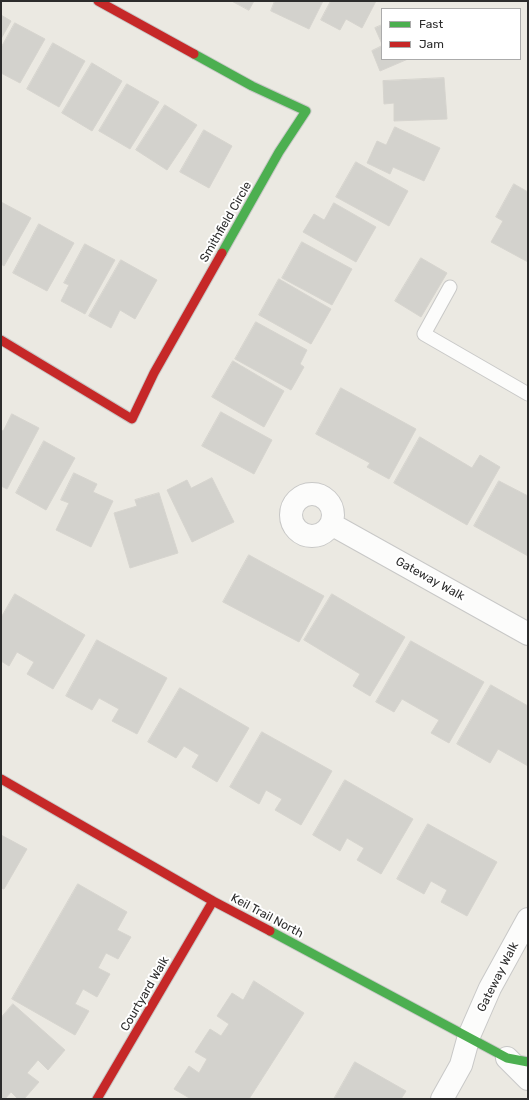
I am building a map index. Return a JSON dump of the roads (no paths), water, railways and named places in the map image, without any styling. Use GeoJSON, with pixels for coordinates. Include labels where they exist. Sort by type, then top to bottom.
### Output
{"type":"FeatureCollection","features":[{"type":"Feature","properties":{"kind":"street","name":"Smithfield Circle"},"geometry":{"type":"LineString","coordinates":[[1,340],[132,419],[154,373],[279,152],[306,112],[252,86],[98,1]]}},
{"type":"Feature","properties":{"kind":"street","name":"Gateway Walk"},"geometry":{"type":"LineString","coordinates":[[331,524],[528,634]]}},
{"type":"Feature","properties":{"kind":"street","name":"Keil Trail North"},"geometry":{"type":"LineString","coordinates":[[1,779],[213,901],[469,1036],[518,1060]]}},
{"type":"Feature","properties":{"kind":"street","name":"Courtyard Walk"},"geometry":{"type":"LineString","coordinates":[[97,1099],[213,901]]}},
{"type":"Feature","properties":{"kind":"street","name":"Gateway Walk"},"geometry":{"type":"LineString","coordinates":[[442,1099],[460,1065],[469,1036],[490,988],[528,919]]}},
{"type":"Feature","properties":{"kind":"street"},"geometry":{"type":"LineString","coordinates":[[518,1060],[528,1079]]}},
{"type":"Feature","properties":{"kind":"lane"},"geometry":{"type":"LineString","coordinates":[[450,287],[424,334],[528,394]]}}]}
